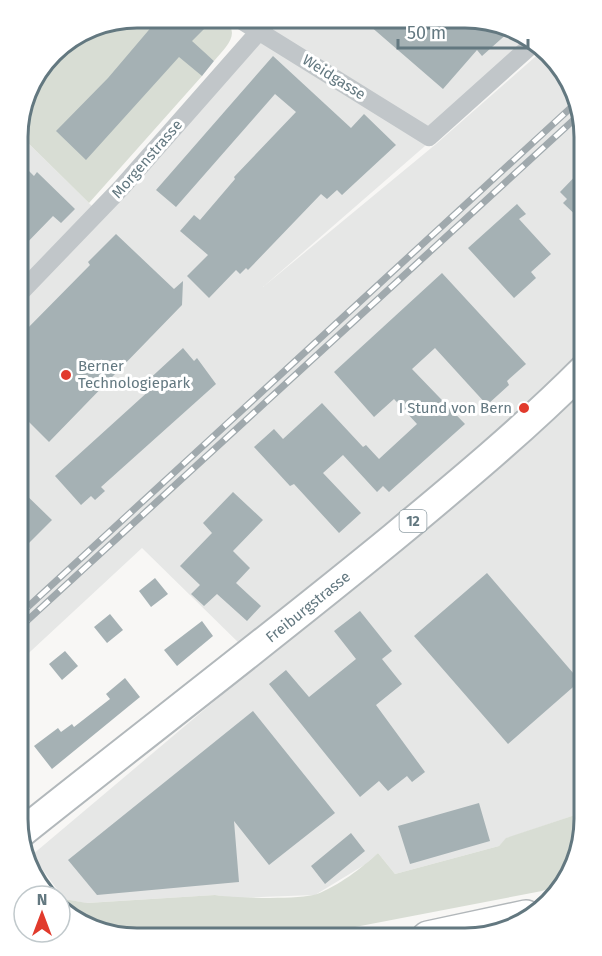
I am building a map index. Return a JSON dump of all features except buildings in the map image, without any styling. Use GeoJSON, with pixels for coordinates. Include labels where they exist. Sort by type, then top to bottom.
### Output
{"type":"FeatureCollection","features":[{"type":"Feature","properties":{"kind":"main road","name":"Freiburgstrasse"},"geometry":{"type":"LineString","coordinates":[[29,827],[172,713],[236,666],[422,514],[506,443],[574,379]]}},
{"type":"Feature","properties":{"kind":"street","name":"Morgenstrasse"},"geometry":{"type":"LineString","coordinates":[[28,285],[122,188],[261,29]]}},
{"type":"Feature","properties":{"kind":"street","name":"Weidgasse"},"geometry":{"type":"LineString","coordinates":[[269,29],[429,137],[528,49]]}},
{"type":"Feature","properties":{"kind":"shaded area"},"geometry":{"type":"Polygon","coordinates":[[[130,29],[231,29],[230,40],[214,61],[207,55],[202,76],[89,203],[28,143],[29,123],[34,102],[47,77],[71,51],[109,32],[130,29]]]}},
{"type":"Feature","properties":{"kind":"shaded area"},"geometry":{"type":"Polygon","coordinates":[[[272,29],[479,29],[506,37],[533,52],[263,287],[436,144],[537,56],[559,83],[570,109],[574,138],[574,365],[245,649],[142,548],[28,654],[28,295],[272,29]]]}},
{"type":"Feature","properties":{"kind":"shaded area"},"geometry":{"type":"Polygon","coordinates":[[[28,143],[95,209],[28,278],[28,143]]]}},
{"type":"Feature","properties":{"kind":"shaded area"},"geometry":{"type":"Polygon","coordinates":[[[574,390],[573,816],[507,838],[499,846],[395,874],[378,853],[366,864],[315,895],[236,898],[215,895],[86,903],[72,900],[72,884],[53,884],[39,865],[34,853],[537,429],[574,390]]]}},
{"type":"Feature","properties":{"kind":"shaded area"},"geometry":{"type":"Polygon","coordinates":[[[573,816],[568,854],[555,879],[546,889],[350,928],[123,927],[96,919],[72,906],[72,900],[87,903],[215,895],[267,898],[308,896],[325,891],[378,853],[395,874],[499,846],[506,838],[573,816]]]}},
{"type":"Feature","properties":{"kind":"railway"},"geometry":{"type":"LineString","coordinates":[[28,607],[570,109]]}},
{"type":"Feature","properties":{"kind":"railway"},"geometry":{"type":"LineString","coordinates":[[28,620],[572,121]]}},
{"type":"Feature","properties":{"kind":"place","name":"Berner Technologiepark"},"geometry":{"type":"Point","coordinates":[66,375]}},
{"type":"Feature","properties":{"kind":"place","name":"I Stund von Bern"},"geometry":{"type":"Point","coordinates":[524,408]}}]}
